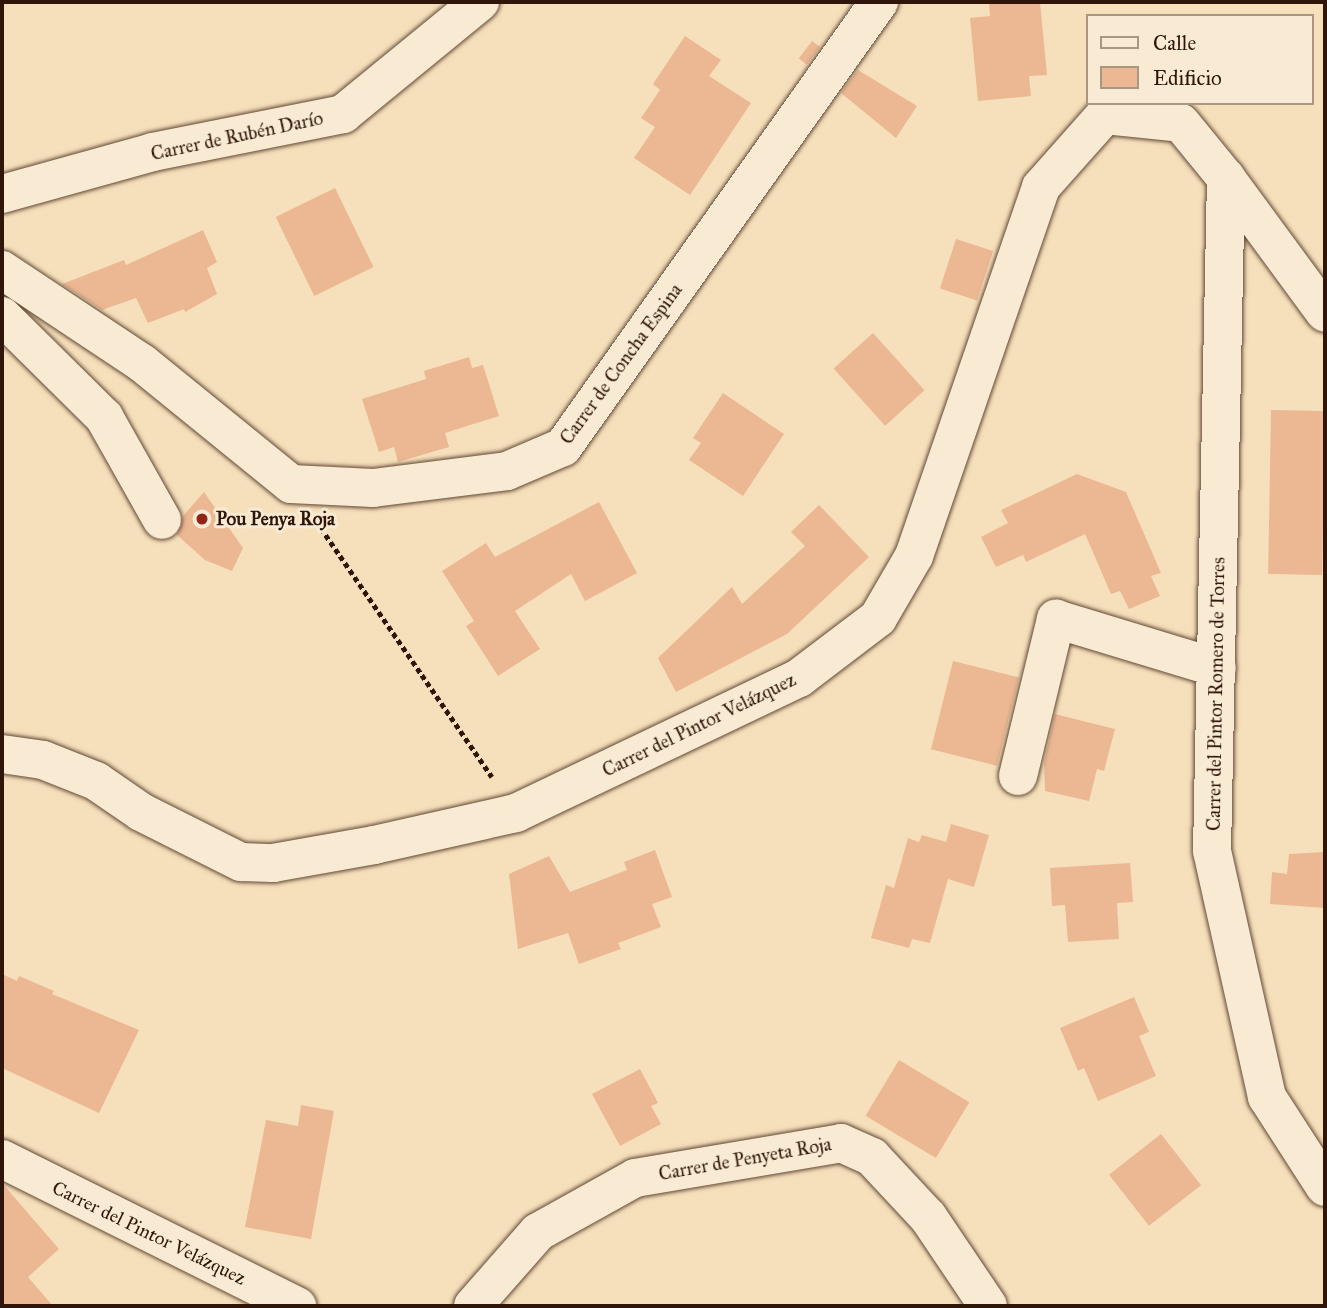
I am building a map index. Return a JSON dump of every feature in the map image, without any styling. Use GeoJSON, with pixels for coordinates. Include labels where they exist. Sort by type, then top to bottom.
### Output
{"type":"FeatureCollection","features":[{"type":"Feature","properties":{"kind":"street","name":"Carrer de Rubén Darío"},"geometry":{"type":"LineString","coordinates":[[2,194],[153,152],[343,114],[480,2]]}},
{"type":"Feature","properties":{"kind":"street","name":"Carrer de Concha Espina"},"geometry":{"type":"LineString","coordinates":[[291,484],[373,488],[507,471],[563,447],[879,2]]}},
{"type":"Feature","properties":{"kind":"street","name":"Carrer del Pintor Velázquez"},"geometry":{"type":"LineString","coordinates":[[2,754],[43,760],[96,781],[141,812],[241,862],[273,863],[307,859],[516,813],[799,678],[878,618],[914,556],[1041,187],[1105,115],[1181,123],[1226,178],[1325,313]]}},
{"type":"Feature","properties":{"kind":"street","name":"Carrer del Pintor Romero de Torres"},"geometry":{"type":"LineString","coordinates":[[1226,178],[1212,851],[1267,1097],[1325,1187]]}},
{"type":"Feature","properties":{"kind":"street"},"geometry":{"type":"LineString","coordinates":[[2,270],[142,363],[291,484]]}},
{"type":"Feature","properties":{"kind":"street"},"geometry":{"type":"LineString","coordinates":[[2,316],[104,417],[162,520]]}},
{"type":"Feature","properties":{"kind":"street"},"geometry":{"type":"LineString","coordinates":[[1017,776],[1056,619],[1217,668]]}},
{"type":"Feature","properties":{"kind":"street","name":"Carrer de Penyeta Roja"},"geometry":{"type":"LineString","coordinates":[[472,1306],[538,1232],[635,1178],[841,1143],[872,1157],[928,1217],[988,1306]]}},
{"type":"Feature","properties":{"kind":"street","name":"Carrer del Pintor Velázquez"},"geometry":{"type":"LineString","coordinates":[[2,1159],[297,1306]]}},
{"type":"Feature","properties":{"kind":"path"},"geometry":{"type":"LineString","coordinates":[[291,484],[516,813]]}},
{"type":"Feature","properties":{"kind":"building"},"geometry":{"type":"Polygon","coordinates":[[[989,2],[1040,2],[1047,75],[1029,76],[1031,96],[978,101],[970,18],[990,16],[989,2]]]}},
{"type":"Feature","properties":{"kind":"building"},"geometry":{"type":"Polygon","coordinates":[[[685,36],[721,60],[709,76],[751,103],[690,195],[634,158],[655,127],[641,118],[660,90],[653,84],[685,36]]]}},
{"type":"Feature","properties":{"kind":"building"},"geometry":{"type":"Polygon","coordinates":[[[812,41],[820,47],[807,65],[799,59],[812,41]]]}},
{"type":"Feature","properties":{"kind":"building"},"geometry":{"type":"Polygon","coordinates":[[[858,70],[917,106],[896,138],[841,93],[858,70]]]}},
{"type":"Feature","properties":{"kind":"building"},"geometry":{"type":"Polygon","coordinates":[[[335,188],[374,267],[314,296],[276,217],[335,188]]]}},
{"type":"Feature","properties":{"kind":"building"},"geometry":{"type":"Polygon","coordinates":[[[203,230],[217,262],[207,268],[217,294],[185,312],[184,309],[148,323],[136,298],[102,310],[62,284],[124,260],[126,265],[203,230]]]}},
{"type":"Feature","properties":{"kind":"building"},"geometry":{"type":"Polygon","coordinates":[[[956,239],[993,251],[977,301],[940,288],[956,239]]]}},
{"type":"Feature","properties":{"kind":"building"},"geometry":{"type":"Polygon","coordinates":[[[873,333],[925,390],[885,426],[834,368],[873,333]]]}},
{"type":"Feature","properties":{"kind":"building"},"geometry":{"type":"Polygon","coordinates":[[[469,357],[472,368],[483,365],[499,416],[445,433],[449,447],[398,462],[394,447],[379,452],[362,399],[426,379],[424,371],[469,357]]]}},
{"type":"Feature","properties":{"kind":"building"},"geometry":{"type":"Polygon","coordinates":[[[723,393],[784,434],[743,496],[689,460],[701,443],[693,438],[723,393]]]}},
{"type":"Feature","properties":{"kind":"building"},"geometry":{"type":"Polygon","coordinates":[[[1271,410],[1325,411],[1322,575],[1268,574],[1271,410]]]}},
{"type":"Feature","properties":{"kind":"building"},"geometry":{"type":"Polygon","coordinates":[[[1077,474],[1126,492],[1161,573],[1151,576],[1160,596],[1129,609],[1120,591],[1111,594],[1085,534],[1026,562],[1023,555],[996,567],[981,537],[1008,523],[1001,510],[1077,474]]]}},
{"type":"Feature","properties":{"kind":"building","name":"Pou Penya Roja"},"geometry":{"type":"Polygon","coordinates":[[[204,492],[243,548],[232,571],[205,560],[177,535],[183,516],[204,492]]]}},
{"type":"Feature","properties":{"kind":"building"},"geometry":{"type":"Polygon","coordinates":[[[599,502],[637,573],[585,601],[571,574],[515,611],[540,649],[498,676],[466,626],[474,621],[442,571],[486,543],[495,557],[599,502]]]}},
{"type":"Feature","properties":{"kind":"building"},"geometry":{"type":"Polygon","coordinates":[[[819,505],[869,557],[787,634],[676,692],[658,658],[732,587],[742,604],[805,546],[791,532],[819,505]]]}},
{"type":"Feature","properties":{"kind":"building"},"geometry":{"type":"Polygon","coordinates":[[[953,661],[1019,677],[997,766],[931,749],[953,661]]]}},
{"type":"Feature","properties":{"kind":"building"},"geometry":{"type":"Polygon","coordinates":[[[1055,714],[1115,729],[1104,771],[1097,769],[1089,801],[1045,791],[1044,763],[1055,714]]]}},
{"type":"Feature","properties":{"kind":"building"},"geometry":{"type":"Polygon","coordinates":[[[951,824],[989,835],[974,887],[948,879],[930,943],[912,939],[909,948],[871,938],[886,885],[894,888],[908,838],[919,842],[922,835],[946,842],[951,824]]]}},
{"type":"Feature","properties":{"kind":"building"},"geometry":{"type":"Polygon","coordinates":[[[655,850],[672,897],[652,904],[661,927],[618,943],[621,949],[579,964],[568,933],[518,949],[509,874],[549,856],[570,892],[627,870],[624,862],[655,850]]]}},
{"type":"Feature","properties":{"kind":"building"},"geometry":{"type":"Polygon","coordinates":[[[1325,852],[1325,908],[1270,904],[1272,872],[1287,874],[1289,854],[1325,852]]]}},
{"type":"Feature","properties":{"kind":"building"},"geometry":{"type":"Polygon","coordinates":[[[1130,863],[1133,902],[1117,903],[1119,939],[1068,942],[1065,905],[1052,906],[1050,868],[1130,863]]]}},
{"type":"Feature","properties":{"kind":"building"},"geometry":{"type":"Polygon","coordinates":[[[2,974],[17,981],[19,976],[54,991],[52,994],[139,1030],[99,1113],[2,1068],[2,974]]]}},
{"type":"Feature","properties":{"kind":"building"},"geometry":{"type":"Polygon","coordinates":[[[1134,997],[1149,1032],[1139,1036],[1156,1076],[1098,1101],[1084,1068],[1078,1071],[1060,1028],[1134,997]]]}},
{"type":"Feature","properties":{"kind":"building"},"geometry":{"type":"Polygon","coordinates":[[[899,1060],[969,1102],[936,1158],[866,1116],[899,1060]]]}},
{"type":"Feature","properties":{"kind":"building"},"geometry":{"type":"Polygon","coordinates":[[[640,1069],[658,1103],[651,1106],[661,1124],[620,1146],[592,1094],[640,1069]]]}},
{"type":"Feature","properties":{"kind":"building"},"geometry":{"type":"Polygon","coordinates":[[[301,1105],[334,1111],[311,1239],[245,1227],[266,1120],[298,1126],[301,1105]]]}},
{"type":"Feature","properties":{"kind":"building"},"geometry":{"type":"Polygon","coordinates":[[[1161,1134],[1201,1185],[1149,1226],[1109,1175],[1161,1134]]]}},
{"type":"Feature","properties":{"kind":"building"},"geometry":{"type":"Polygon","coordinates":[[[2,1183],[59,1249],[28,1277],[53,1306],[2,1306],[2,1183]]]}},
{"type":"Feature","properties":{"kind":"place","name":"Pou Penya Roja"},"geometry":{"type":"Point","coordinates":[202,519]}}]}
